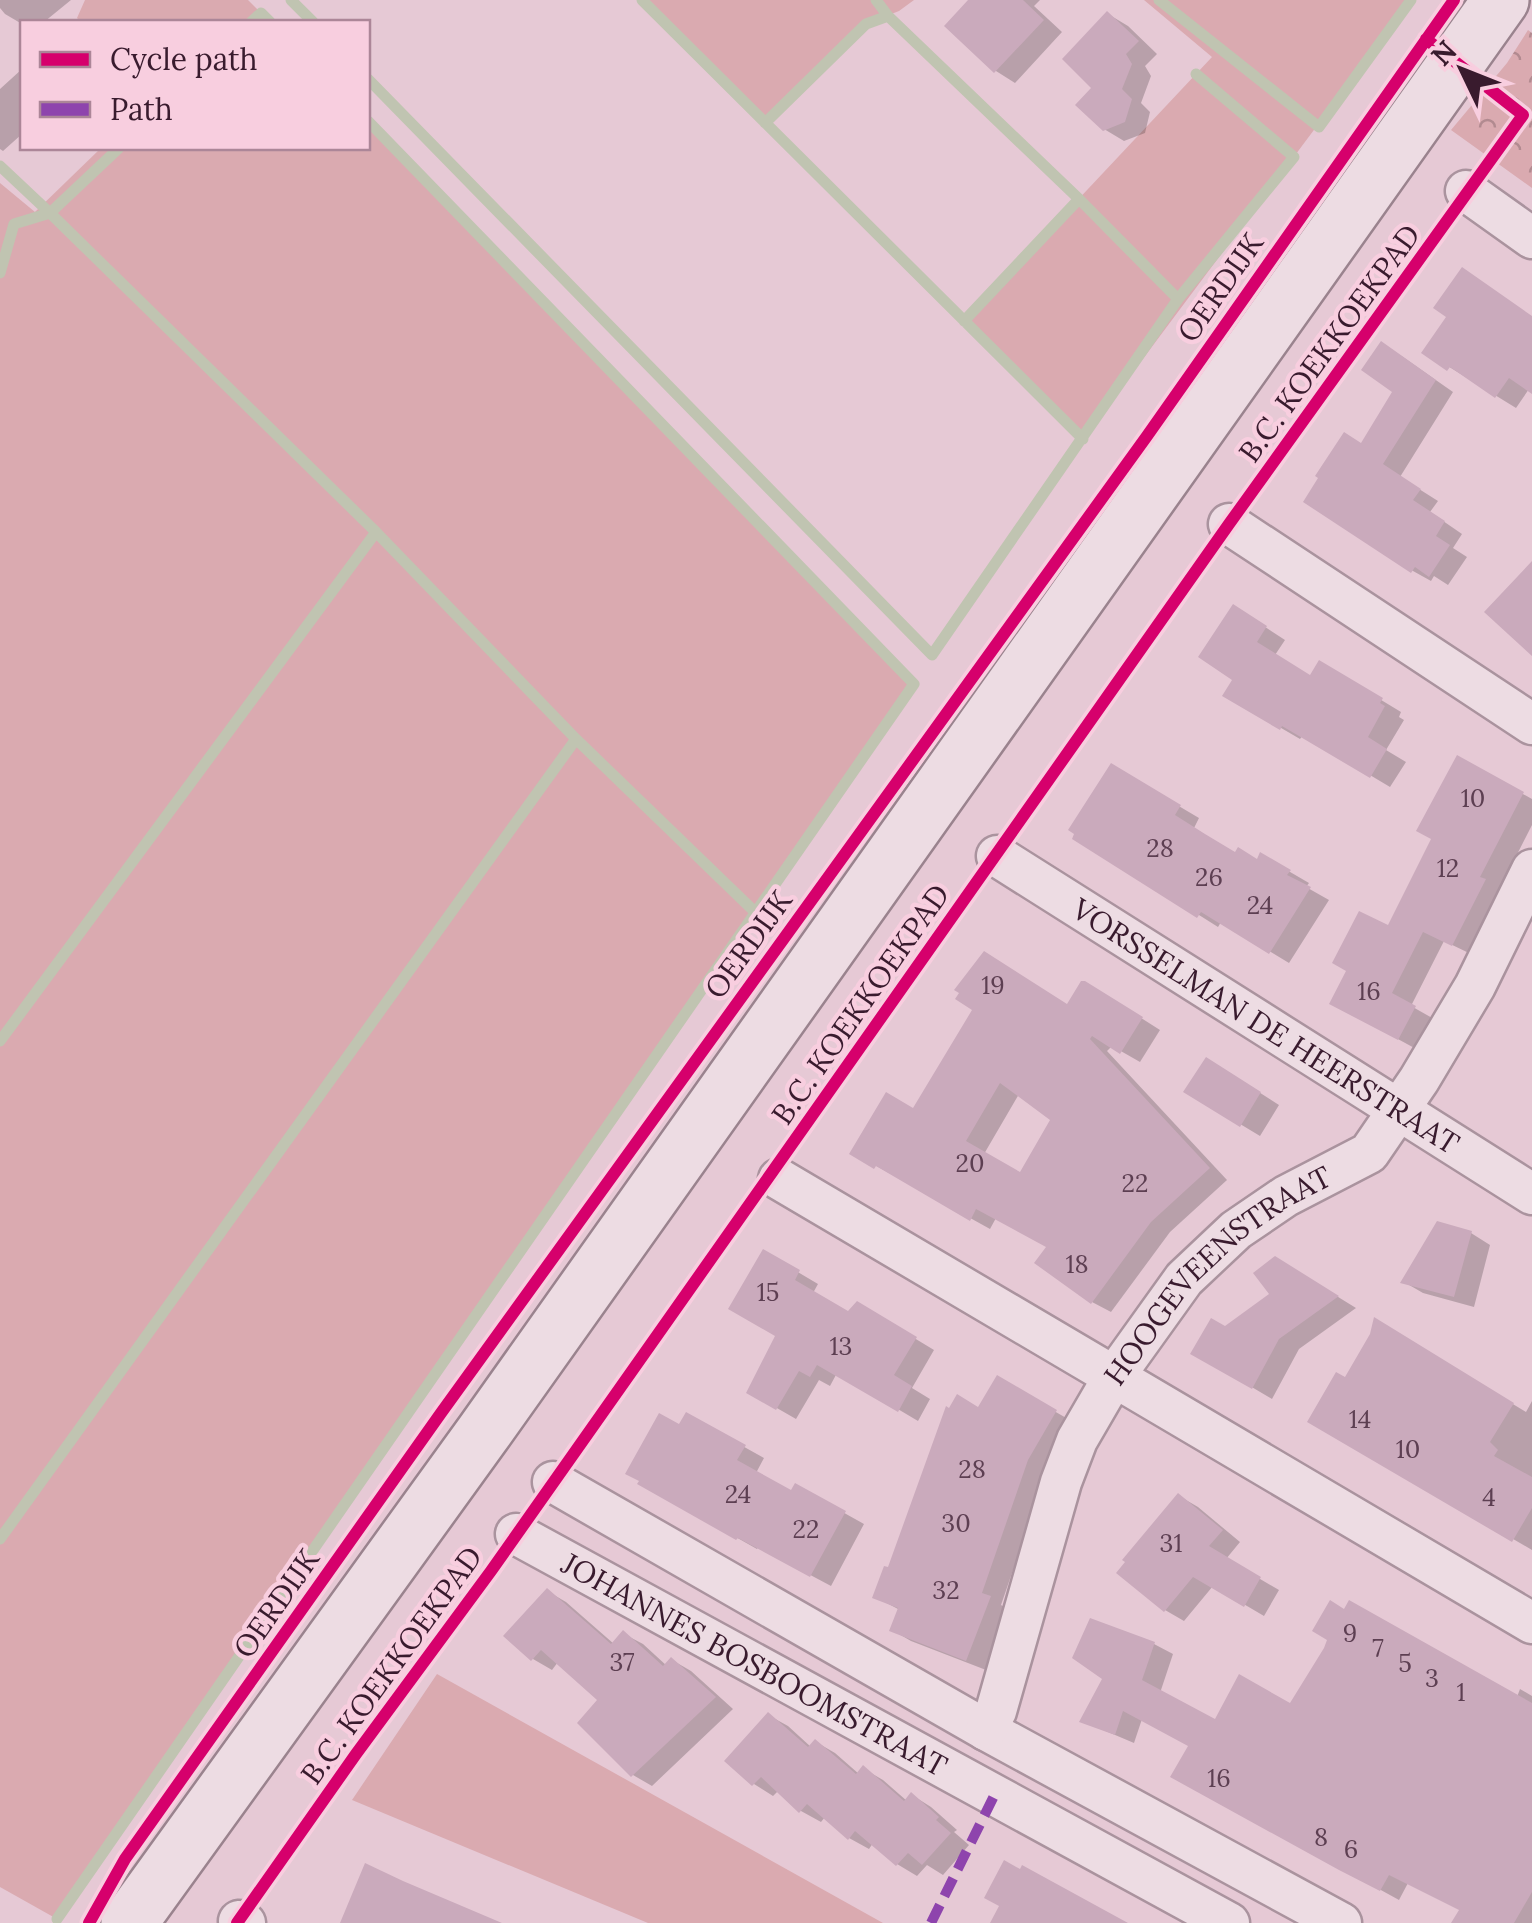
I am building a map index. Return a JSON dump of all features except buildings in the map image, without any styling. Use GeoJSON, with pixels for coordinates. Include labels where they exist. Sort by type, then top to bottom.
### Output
{"type":"FeatureCollection","features":[{"type":"Feature","properties":{"kind":"street"},"geometry":{"type":"LineString","coordinates":[[130,1923],[1502,0]]}},
{"type":"Feature","properties":{"kind":"street"},"geometry":{"type":"LineString","coordinates":[[1466,191],[1532,238]]}},
{"type":"Feature","properties":{"kind":"street"},"geometry":{"type":"LineString","coordinates":[[1229,524],[1532,724]]}},
{"type":"Feature","properties":{"kind":"street","name":"VORSSELMAN DE HEERSTRAAT"},"geometry":{"type":"LineString","coordinates":[[997,856],[1532,1194]]}},
{"type":"Feature","properties":{"kind":"street","name":"HOOGEVEENSTRAAT"},"geometry":{"type":"LineString","coordinates":[[1001,1738],[996,1711],[1061,1482],[1077,1440],[1113,1378],[1184,1279],[1236,1230],[1286,1196],[1369,1154],[1475,986],[1532,870]]}},
{"type":"Feature","properties":{"kind":"street"},"geometry":{"type":"LineString","coordinates":[[779,1179],[1532,1623]]}},
{"type":"Feature","properties":{"kind":"street","name":"JOHANNES BOSBOOMSTRAAT"},"geometry":{"type":"LineString","coordinates":[[553,1482],[1001,1738],[1341,1923]]}},
{"type":"Feature","properties":{"kind":"street","name":"JOHANNES BOSBOOMSTRAAT"},"geometry":{"type":"LineString","coordinates":[[516,1534],[1230,1923]]}},
{"type":"Feature","properties":{"kind":"street"},"geometry":{"type":"LineString","coordinates":[[994,1794],[1001,1738]]}},
{"type":"Feature","properties":{"kind":"green space"},"geometry":{"type":"Polygon","coordinates":[[[85,0],[248,0],[268,20],[79,20],[85,0]]]}},
{"type":"Feature","properties":{"kind":"green space"},"geometry":{"type":"Polygon","coordinates":[[[642,0],[914,0],[899,11],[866,24],[765,123],[642,0]]]}},
{"type":"Feature","properties":{"kind":"green space"},"geometry":{"type":"Polygon","coordinates":[[[1144,0],[1411,0],[1083,439],[964,321],[1212,57],[1144,0]]]}},
{"type":"Feature","properties":{"kind":"green space"},"geometry":{"type":"Polygon","coordinates":[[[1528,30],[1532,33],[1532,188],[1451,130],[1507,63],[1528,30]]]}},
{"type":"Feature","properties":{"kind":"green space"},"geometry":{"type":"Polygon","coordinates":[[[370,123],[914,684],[57,1919],[0,1887],[0,183],[35,212],[99,150],[370,150],[370,123]]]}},
{"type":"Feature","properties":{"kind":"green space"},"geometry":{"type":"Polygon","coordinates":[[[437,1674],[883,1923],[648,1923],[352,1800],[437,1674]]]}},
{"type":"Feature","properties":{"kind":"waterway"},"geometry":{"type":"LineString","coordinates":[[291,0],[311,20]]}},
{"type":"Feature","properties":{"kind":"waterway"},"geometry":{"type":"LineString","coordinates":[[642,0],[1083,439]]}},
{"type":"Feature","properties":{"kind":"waterway"},"geometry":{"type":"LineString","coordinates":[[876,0],[888,16]]}},
{"type":"Feature","properties":{"kind":"waterway"},"geometry":{"type":"LineString","coordinates":[[1159,0],[1319,127],[1411,0]]}},
{"type":"Feature","properties":{"kind":"waterway"},"geometry":{"type":"LineString","coordinates":[[253,20],[261,13],[268,20]]}},
{"type":"Feature","properties":{"kind":"waterway"},"geometry":{"type":"LineString","coordinates":[[765,123],[866,24],[888,16],[1079,199]]}},
{"type":"Feature","properties":{"kind":"waterway"},"geometry":{"type":"LineString","coordinates":[[370,81],[932,655],[1178,299],[1294,157],[1196,74]]}},
{"type":"Feature","properties":{"kind":"waterway"},"geometry":{"type":"LineString","coordinates":[[57,1919],[914,684],[370,123]]}},
{"type":"Feature","properties":{"kind":"waterway"},"geometry":{"type":"LineString","coordinates":[[0,166],[50,213],[117,150]]}},
{"type":"Feature","properties":{"kind":"waterway"},"geometry":{"type":"LineString","coordinates":[[964,321],[1079,199],[1178,299]]}},
{"type":"Feature","properties":{"kind":"waterway"},"geometry":{"type":"LineString","coordinates":[[0,273],[14,224],[50,213],[376,532],[576,739],[755,912]]}},
{"type":"Feature","properties":{"kind":"waterway"},"geometry":{"type":"LineString","coordinates":[[0,1041],[376,532]]}},
{"type":"Feature","properties":{"kind":"waterway"},"geometry":{"type":"LineString","coordinates":[[0,1539],[576,739]]}},
{"type":"Feature","properties":{"kind":"marked path"},"geometry":{"type":"LineString","coordinates":[[931,1923],[995,1794]]}},
{"type":"Feature","properties":{"kind":"cycle path","name":"OERDIJK"},"geometry":{"type":"LineString","coordinates":[[89,1923],[125,1859],[441,1413],[1147,436],[1454,0]]}},
{"type":"Feature","properties":{"kind":"cycle path","name":"B.C. KOEKKOEKPAD"},"geometry":{"type":"LineString","coordinates":[[237,1923],[1523,115],[1426,39]]}}]}
